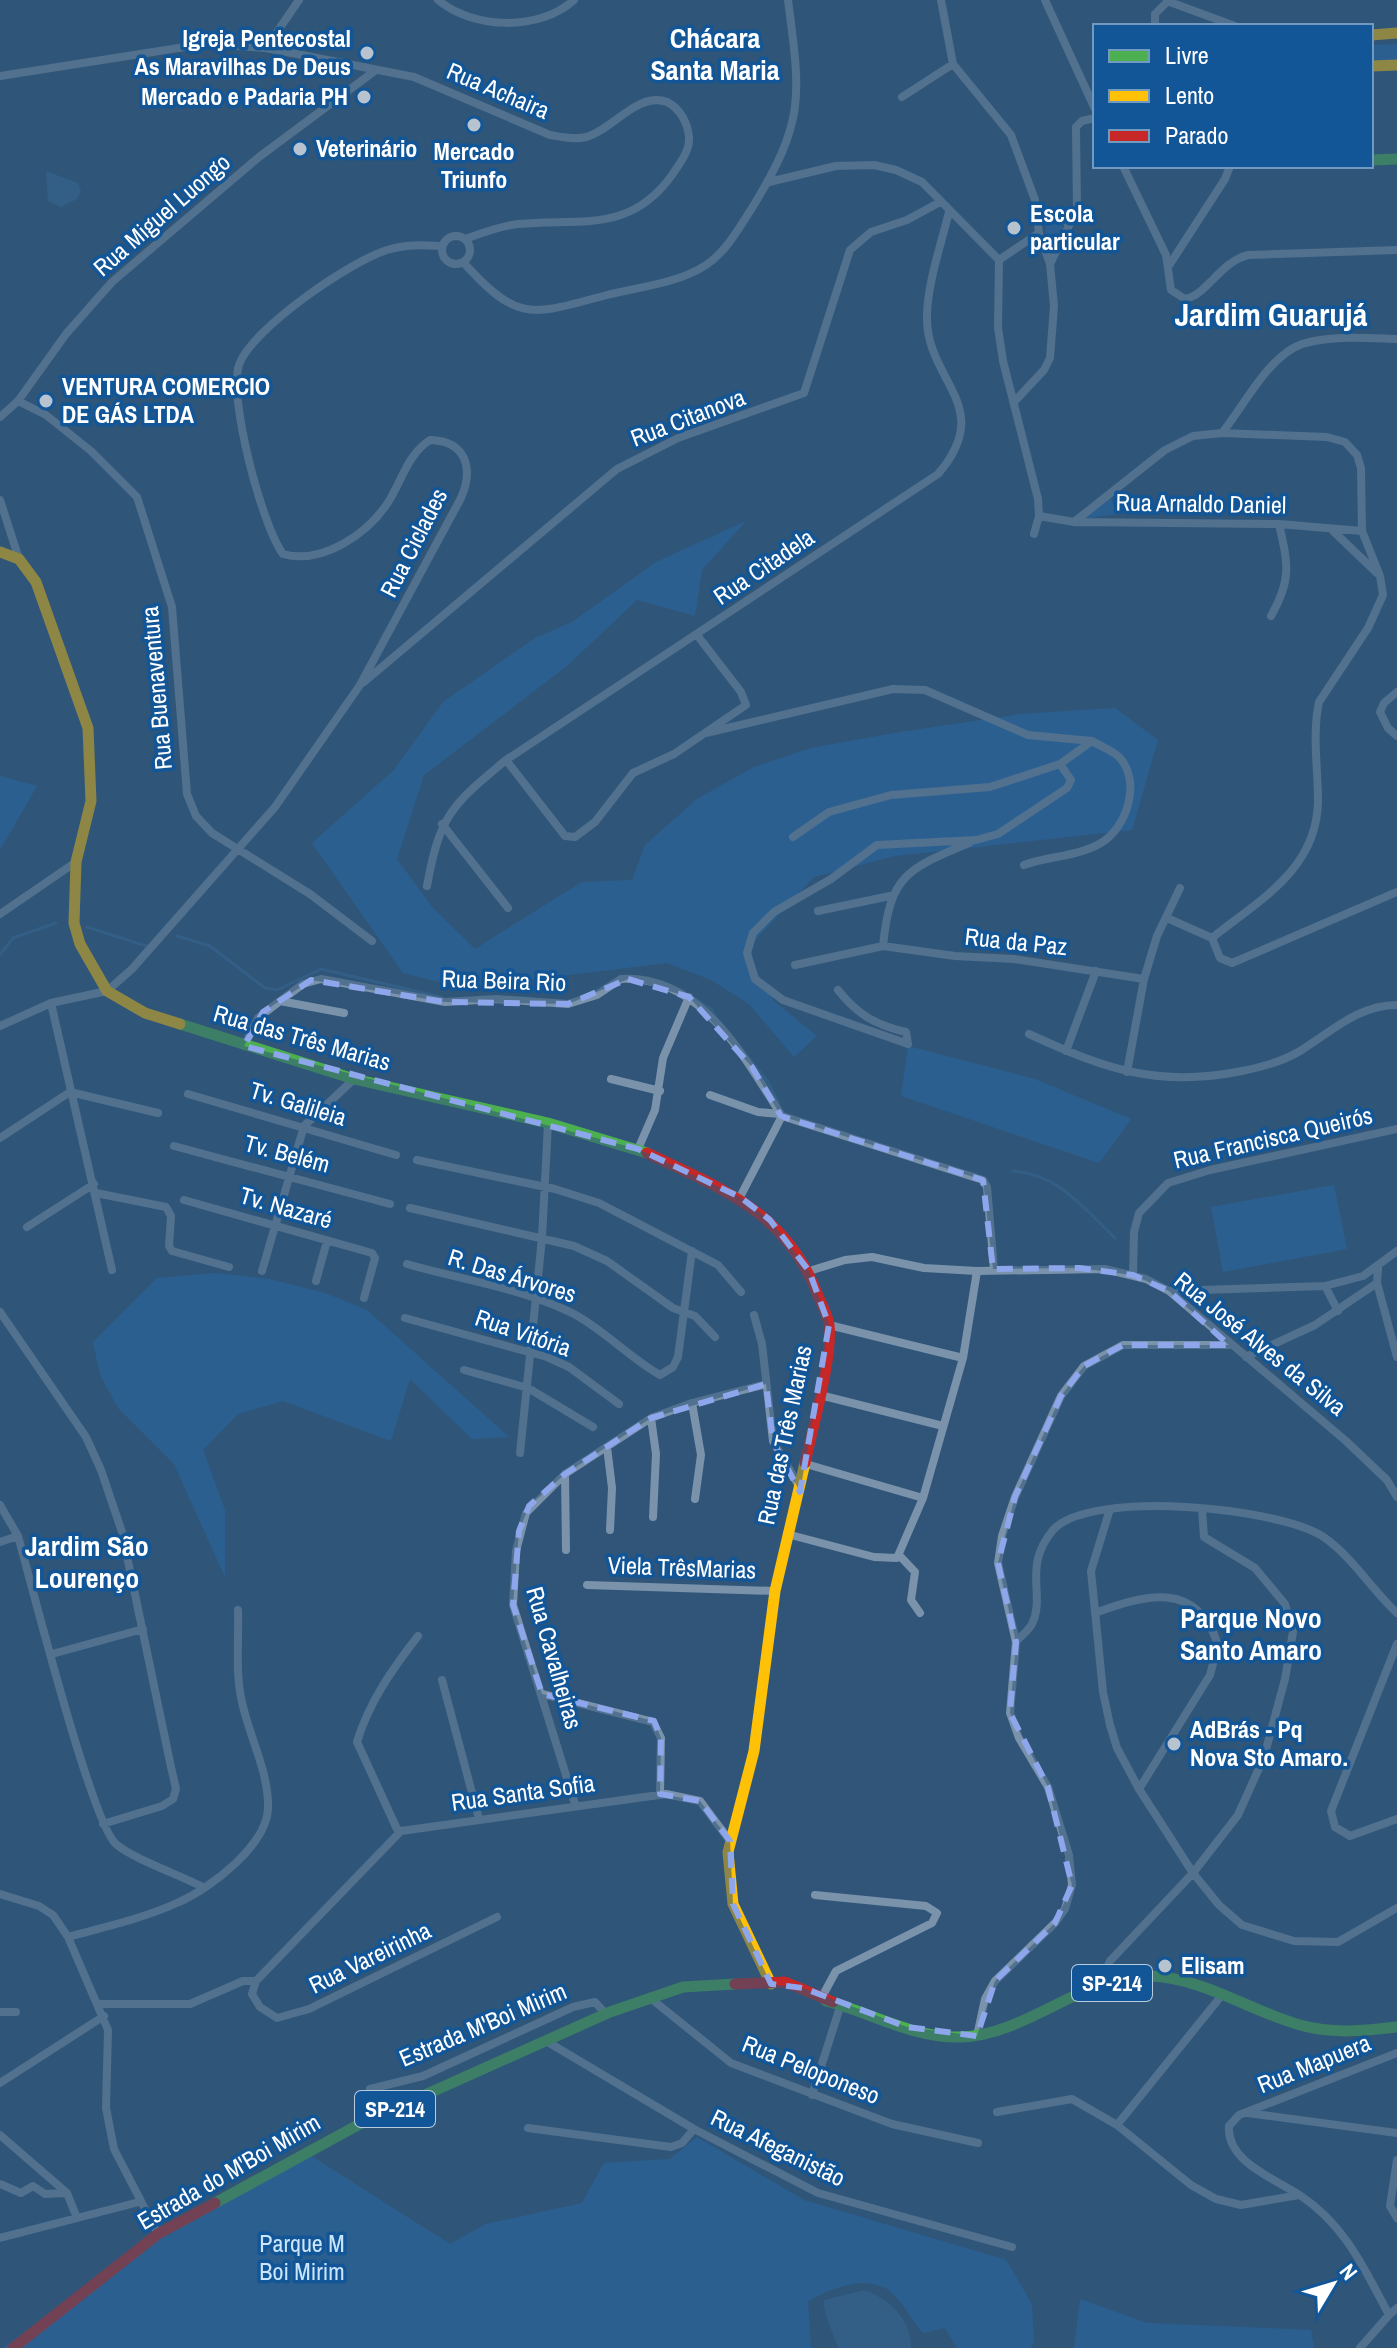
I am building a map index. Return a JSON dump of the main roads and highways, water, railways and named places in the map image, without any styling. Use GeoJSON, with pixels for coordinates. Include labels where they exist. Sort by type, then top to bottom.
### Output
{"type":"FeatureCollection","features":[{"type":"Feature","properties":{"kind":"waterway"},"geometry":{"type":"LineString","coordinates":[[0,955],[13,938],[56,923]]}},
{"type":"Feature","properties":{"kind":"waterway"},"geometry":{"type":"LineString","coordinates":[[87,927],[146,946]]}},
{"type":"Feature","properties":{"kind":"waterway"},"geometry":{"type":"LineString","coordinates":[[177,936],[210,946],[265,988],[277,990],[321,969],[441,997]]}},
{"type":"Feature","properties":{"kind":"waterway"},"geometry":{"type":"LineString","coordinates":[[597,990],[621,976]]}},
{"type":"Feature","properties":{"kind":"waterway"},"geometry":{"type":"LineString","coordinates":[[693,997],[712,1010],[716,1018]]}},
{"type":"Feature","properties":{"kind":"waterway"},"geometry":{"type":"LineString","coordinates":[[749,1058],[768,1082],[779,1104]]}},
{"type":"Feature","properties":{"kind":"waterway"},"geometry":{"type":"LineString","coordinates":[[1013,1171],[1044,1179],[1057,1186],[1115,1238]]}},
{"type":"Feature","properties":{"kind":"place","name":"Igreja Pentecostal As Maravilhas De Deus"},"geometry":{"type":"Point","coordinates":[367,53]}},
{"type":"Feature","properties":{"kind":"place","name":"Mercado e Padaria PH"},"geometry":{"type":"Point","coordinates":[364,97]}},
{"type":"Feature","properties":{"kind":"place","name":"Mercado Triunfo"},"geometry":{"type":"Point","coordinates":[474,125]}},
{"type":"Feature","properties":{"kind":"place","name":"Veterinário"},"geometry":{"type":"Point","coordinates":[300,149]}},
{"type":"Feature","properties":{"kind":"place","name":"Escola particular"},"geometry":{"type":"Point","coordinates":[1014,228]}},
{"type":"Feature","properties":{"kind":"place","name":"VENTURA COMERCIO DE GÁS LTDA"},"geometry":{"type":"Point","coordinates":[46,401]}},
{"type":"Feature","properties":{"kind":"place","name":"AdBrás - Pq Nova Sto Amaro."},"geometry":{"type":"Point","coordinates":[1174,1744]}},
{"type":"Feature","properties":{"kind":"place","name":"Elisam"},"geometry":{"type":"Point","coordinates":[1165,1966]}},
{"type":"Feature","properties":{"kind":"district","name":"Chácara Santa Maria"},"geometry":{"type":"Point","coordinates":[715,54]}},
{"type":"Feature","properties":{"kind":"district","name":"Jardim Guarujá"},"geometry":{"type":"Point","coordinates":[1271,315]}},
{"type":"Feature","properties":{"kind":"district","name":"Jardim São Lourenço"},"geometry":{"type":"Point","coordinates":[87,1562]}},
{"type":"Feature","properties":{"kind":"district","name":"Parque Novo Santo Amaro"},"geometry":{"type":"Point","coordinates":[1251,1634]}},
{"type":"Feature","properties":{"kind":"park label","name":"Parque M Boi Mirim"},"geometry":{"type":"Point","coordinates":[302,2258]}}]}
